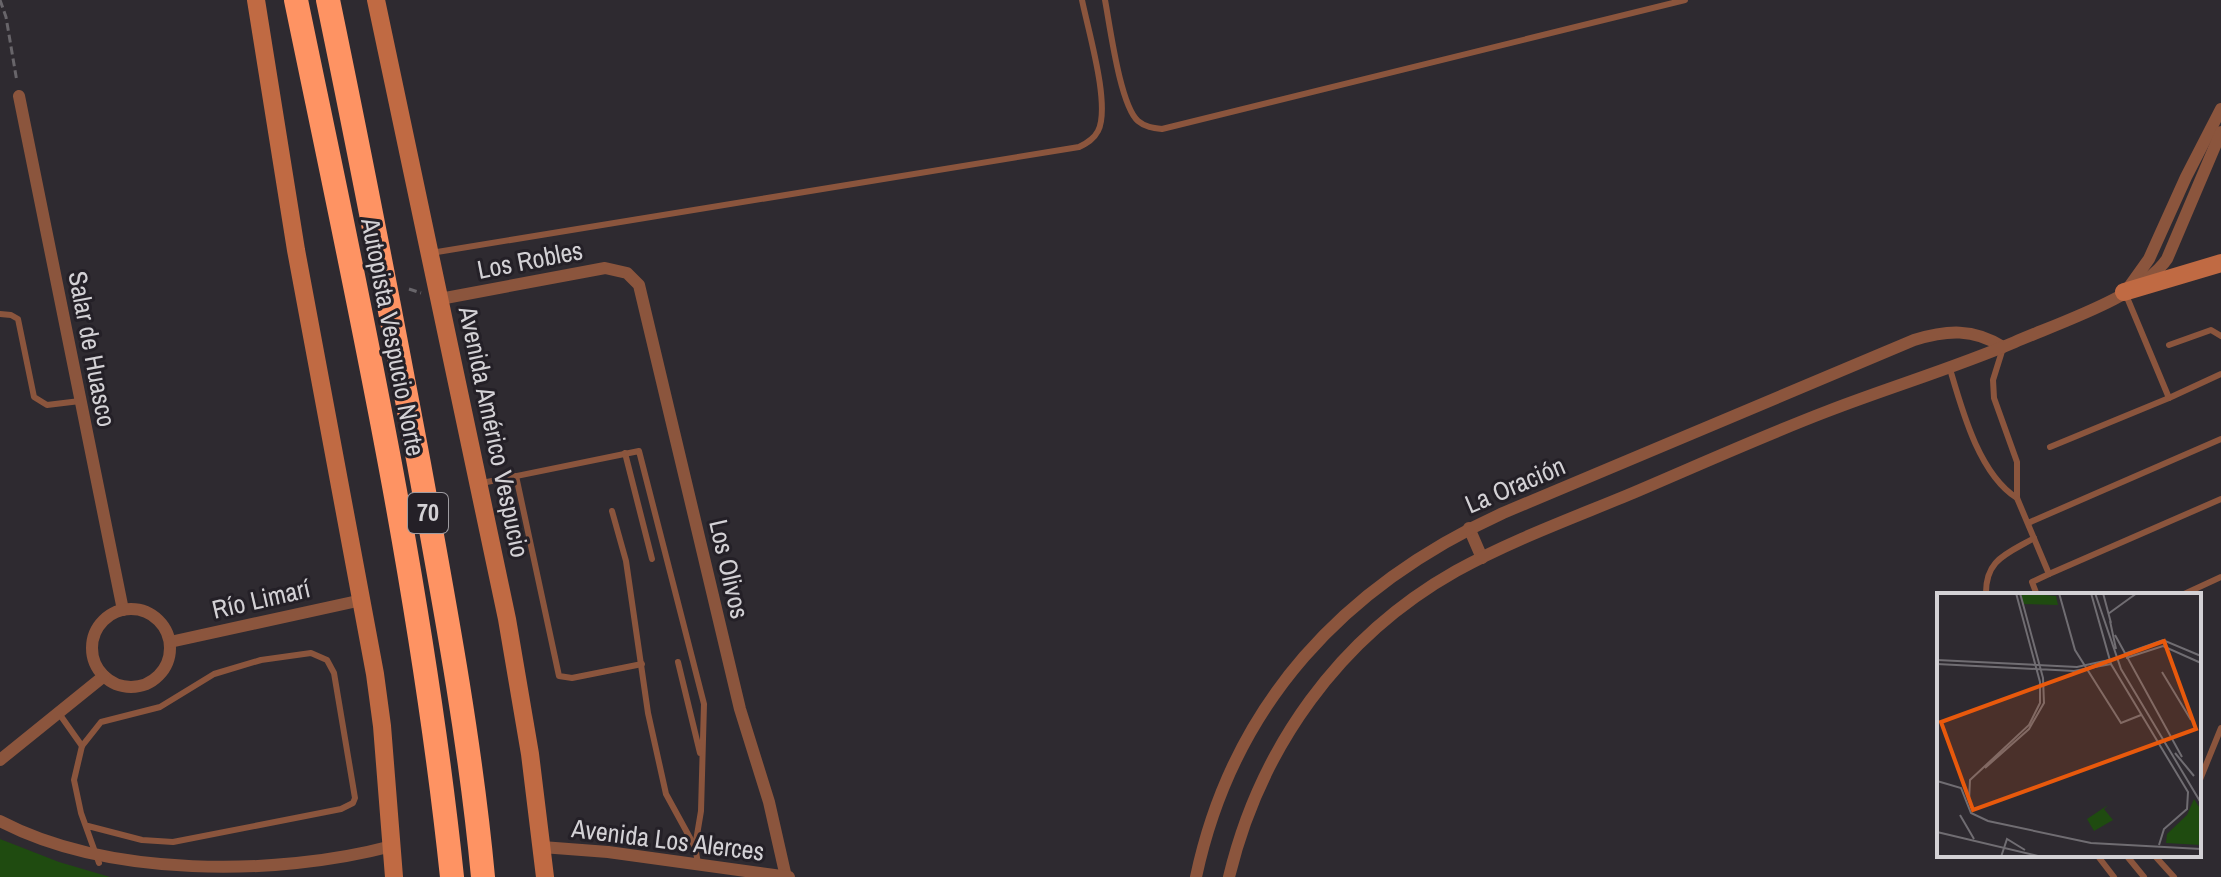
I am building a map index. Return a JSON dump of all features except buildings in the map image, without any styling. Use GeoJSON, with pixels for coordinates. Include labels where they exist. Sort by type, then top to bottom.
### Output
{"type":"FeatureCollection","features":[{"type":"Feature","properties":{"kind":"highway","name":"Autopista Vespucio Norte"},"geometry":{"type":"LineString","coordinates":[[296,0],[362,323],[423,658],[452,877]]}},
{"type":"Feature","properties":{"kind":"highway","name":"Autopista Vespucio Norte"},"geometry":{"type":"LineString","coordinates":[[328,0],[373,220],[457,668],[473,770],[483,877]]}},
{"type":"Feature","properties":{"kind":"main road"},"geometry":{"type":"LineString","coordinates":[[256,0],[294,238],[362,600],[382,726],[394,877]]}},
{"type":"Feature","properties":{"kind":"main road","name":"Avenida Américo Vespucio"},"geometry":{"type":"LineString","coordinates":[[376,0],[522,696],[545,877]]}},
{"type":"Feature","properties":{"kind":"main road"},"geometry":{"type":"LineString","coordinates":[[2124,292],[2221,263]]}},
{"type":"Feature","properties":{"kind":"street","name":"Salar de Huasco"},"geometry":{"type":"LineString","coordinates":[[19,96],[123,610]]}},
{"type":"Feature","properties":{"kind":"street"},"geometry":{"type":"LineString","coordinates":[[2124,292],[2149,259],[2221,109]]}},
{"type":"Feature","properties":{"kind":"street","name":"La Oración"},"geometry":{"type":"LineString","coordinates":[[1229,877],[1243,827],[1265,774],[1293,723],[1316,691],[1361,642],[1406,604],[1482,558],[1823,413],[2003,347],[2124,292],[2156,273],[2167,259],[2221,132]]}},
{"type":"Feature","properties":{"kind":"street","name":"Los Robles"},"geometry":{"type":"LineString","coordinates":[[440,299],[605,268],[627,273]]}},
{"type":"Feature","properties":{"kind":"street","name":"Los Olivos"},"geometry":{"type":"LineString","coordinates":[[627,273],[642,292],[740,709],[769,802],[787,877]]}},
{"type":"Feature","properties":{"kind":"street","name":"La Oración"},"geometry":{"type":"LineString","coordinates":[[1196,877],[1214,815],[1243,745],[1277,688],[1332,625],[1377,587],[1436,546],[1469,528],[1914,340],[1955,331],[1975,333],[2003,347]]}},
{"type":"Feature","properties":{"kind":"street"},"geometry":{"type":"LineString","coordinates":[[1469,528],[1482,558]]}},
{"type":"Feature","properties":{"kind":"street","name":"Río Limarí"},"geometry":{"type":"LineString","coordinates":[[170,642],[362,600]]}},
{"type":"Feature","properties":{"kind":"street"},"geometry":{"type":"LineString","coordinates":[[123,610],[139,610],[153,616],[164,627],[170,642],[165,667],[145,684],[119,685],[104,676],[93,658],[94,637],[105,619],[123,610]]}},
{"type":"Feature","properties":{"kind":"street"},"geometry":{"type":"LineString","coordinates":[[0,760],[104,676]]}},
{"type":"Feature","properties":{"kind":"street"},"geometry":{"type":"LineString","coordinates":[[0,821],[50,846],[99,863],[177,875],[246,876],[307,866],[392,846]]}},
{"type":"Feature","properties":{"kind":"street","name":"Avenida Los Alerces"},"geometry":{"type":"LineString","coordinates":[[542,847],[698,863],[787,877]]}},
{"type":"Feature","properties":{"kind":"lane"},"geometry":{"type":"LineString","coordinates":[[431,253],[1079,147],[1088,143],[1099,130],[1103,109],[1082,0]]}},
{"type":"Feature","properties":{"kind":"lane"},"geometry":{"type":"LineString","coordinates":[[1105,0],[1126,103],[1138,121],[1162,129],[1685,0]]}},
{"type":"Feature","properties":{"kind":"lane"},"geometry":{"type":"LineString","coordinates":[[2124,292],[2169,398]]}},
{"type":"Feature","properties":{"kind":"lane"},"geometry":{"type":"LineString","coordinates":[[0,314],[18,319],[34,397],[47,405],[80,401]]}},
{"type":"Feature","properties":{"kind":"lane"},"geometry":{"type":"LineString","coordinates":[[2169,345],[2211,330],[2221,336]]}},
{"type":"Feature","properties":{"kind":"lane"},"geometry":{"type":"LineString","coordinates":[[2003,347],[1992,389],[2017,462],[2017,498],[2049,574]]}},
{"type":"Feature","properties":{"kind":"lane"},"geometry":{"type":"LineString","coordinates":[[1950,368],[1983,459],[1996,480],[2017,498]]}},
{"type":"Feature","properties":{"kind":"lane"},"geometry":{"type":"LineString","coordinates":[[2050,447],[2221,374]]}},
{"type":"Feature","properties":{"kind":"lane"},"geometry":{"type":"LineString","coordinates":[[2028,523],[2221,439]]}},
{"type":"Feature","properties":{"kind":"lane"},"geometry":{"type":"LineString","coordinates":[[477,484],[639,451],[704,704],[701,811],[695,847]]}},
{"type":"Feature","properties":{"kind":"lane"},"geometry":{"type":"LineString","coordinates":[[625,453],[652,559]]}},
{"type":"Feature","properties":{"kind":"lane"},"geometry":{"type":"LineString","coordinates":[[516,476],[557,673],[572,678],[642,664]]}},
{"type":"Feature","properties":{"kind":"lane"},"geometry":{"type":"LineString","coordinates":[[2036,593],[2032,582],[2221,499]]}},
{"type":"Feature","properties":{"kind":"lane"},"geometry":{"type":"LineString","coordinates":[[612,511],[626,561],[648,713],[666,794],[695,847],[698,863]]}},
{"type":"Feature","properties":{"kind":"lane"},"geometry":{"type":"LineString","coordinates":[[1986,593],[1986,579],[1994,563],[2034,538]]}},
{"type":"Feature","properties":{"kind":"lane"},"geometry":{"type":"LineString","coordinates":[[2188,593],[2221,577]]}},
{"type":"Feature","properties":{"kind":"lane"},"geometry":{"type":"LineString","coordinates":[[88,826],[142,840],[173,842],[341,809],[353,803],[355,798],[334,673],[327,660],[311,653],[261,660],[214,674],[160,707],[101,722],[82,746],[74,780],[81,813],[99,863]]}},
{"type":"Feature","properties":{"kind":"lane"},"geometry":{"type":"LineString","coordinates":[[678,662],[703,765]]}},
{"type":"Feature","properties":{"kind":"lane"},"geometry":{"type":"LineString","coordinates":[[58,712],[82,746]]}},
{"type":"Feature","properties":{"kind":"lane"},"geometry":{"type":"LineString","coordinates":[[2201,777],[2221,728]]}},
{"type":"Feature","properties":{"kind":"lane"},"geometry":{"type":"LineString","coordinates":[[2099,857],[2114,877]]}},
{"type":"Feature","properties":{"kind":"lane"},"geometry":{"type":"LineString","coordinates":[[2128,857],[2144,877]]}},
{"type":"Feature","properties":{"kind":"lane"},"geometry":{"type":"LineString","coordinates":[[2157,857],[2174,877]]}},
{"type":"Feature","properties":{"kind":"path"},"geometry":{"type":"LineString","coordinates":[[0,0],[6,17],[19,96]]}},
{"type":"Feature","properties":{"kind":"green space"},"geometry":{"type":"Polygon","coordinates":[[[0,839],[59,862],[110,877],[0,877],[0,839]]]}}]}
